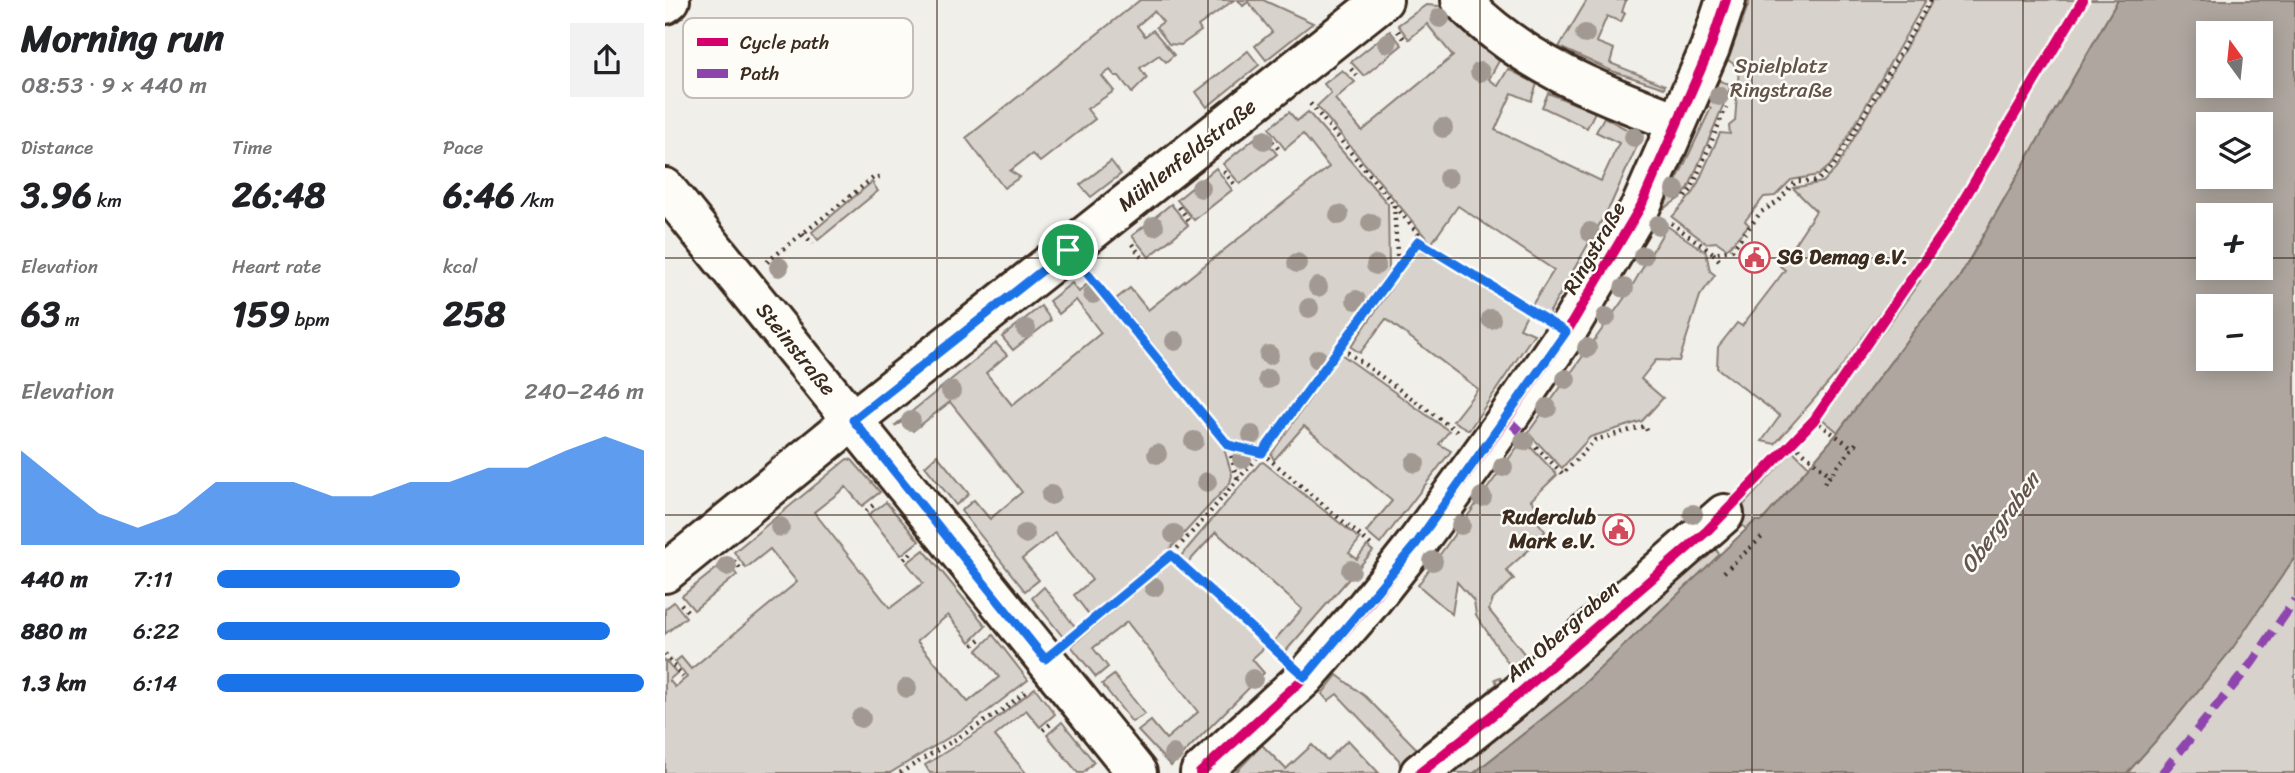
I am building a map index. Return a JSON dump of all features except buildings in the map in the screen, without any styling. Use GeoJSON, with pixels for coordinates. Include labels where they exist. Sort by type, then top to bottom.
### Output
{"type":"FeatureCollection","features":[{"type":"Feature","properties":{"kind":"street"},"geometry":{"type":"LineString","coordinates":[[665,4],[670,0]]}},
{"type":"Feature","properties":{"kind":"street","name":"Mühlenfeldstraße"},"geometry":{"type":"LineString","coordinates":[[665,573],[853,420],[1383,0]]}},
{"type":"Feature","properties":{"kind":"street"},"geometry":{"type":"LineString","coordinates":[[1461,0],[1483,23],[1551,69],[1607,96],[1677,122]]}},
{"type":"Feature","properties":{"kind":"street","name":"Ringstraße"},"geometry":{"type":"LineString","coordinates":[[1201,773],[1305,677],[1398,567],[1484,451],[1566,332],[1641,206],[1710,48],[1726,0]]}},
{"type":"Feature","properties":{"kind":"street","name":"Steinstraße"},"geometry":{"type":"LineString","coordinates":[[665,188],[1137,773]]}},
{"type":"Feature","properties":{"kind":"street","name":"Am Obergraben"},"geometry":{"type":"LineString","coordinates":[[1420,773],[1524,690],[1724,514]]}},
{"type":"Feature","properties":{"kind":"path"},"geometry":{"type":"LineString","coordinates":[[1713,253],[1731,250],[1761,212],[1779,201],[1791,186],[1798,181],[1817,181],[1840,159],[1931,0]]}},
{"type":"Feature","properties":{"kind":"path"},"geometry":{"type":"LineString","coordinates":[[900,773],[997,714],[1171,555],[1262,453],[1342,348],[1421,237],[1287,76]]}},
{"type":"Feature","properties":{"kind":"path"},"geometry":{"type":"LineString","coordinates":[[742,282],[873,178],[880,177]]}},
{"type":"Feature","properties":{"kind":"path"},"geometry":{"type":"LineString","coordinates":[[1394,204],[1398,268]]}},
{"type":"Feature","properties":{"kind":"path"},"geometry":{"type":"LineString","coordinates":[[1666,219],[1719,260]]}},
{"type":"Feature","properties":{"kind":"path"},"geometry":{"type":"LineString","coordinates":[[803,234],[813,244]]}},
{"type":"Feature","properties":{"kind":"path"},"geometry":{"type":"LineString","coordinates":[[1418,241],[1507,293],[1566,332]]}},
{"type":"Feature","properties":{"kind":"path"},"geometry":{"type":"LineString","coordinates":[[1068,250],[1228,445],[1238,480]]}},
{"type":"Feature","properties":{"kind":"path"},"geometry":{"type":"LineString","coordinates":[[1455,264],[1457,258]]}},
{"type":"Feature","properties":{"kind":"path"},"geometry":{"type":"LineString","coordinates":[[1342,348],[1382,373],[1484,451]]}},
{"type":"Feature","properties":{"kind":"path"},"geometry":{"type":"LineString","coordinates":[[1814,420],[1853,448]]}},
{"type":"Feature","properties":{"kind":"path"},"geometry":{"type":"LineString","coordinates":[[1530,441],[1563,474],[1595,440],[1645,426],[1649,435]]}},
{"type":"Feature","properties":{"kind":"path"},"geometry":{"type":"LineString","coordinates":[[1825,484],[1859,440]]}},
{"type":"Feature","properties":{"kind":"path"},"geometry":{"type":"LineString","coordinates":[[1793,444],[1831,476]]}},
{"type":"Feature","properties":{"kind":"path"},"geometry":{"type":"LineString","coordinates":[[1228,445],[1262,453],[1398,567]]}},
{"type":"Feature","properties":{"kind":"path"},"geometry":{"type":"LineString","coordinates":[[1724,572],[1764,535]]}},
{"type":"Feature","properties":{"kind":"path"},"geometry":{"type":"LineString","coordinates":[[1171,555],[1206,584],[1305,677]]}},
{"type":"Feature","properties":{"kind":"path"},"geometry":{"type":"LineString","coordinates":[[665,654],[683,677]]}},
{"type":"Feature","properties":{"kind":"green space"},"geometry":{"type":"Polygon","coordinates":[[[1140,0],[1234,0],[1198,26],[1201,31],[1181,45],[1169,44],[1156,27],[1163,22],[1154,11],[1137,26],[1145,36],[1153,30],[1174,55],[1166,62],[1159,55],[1140,68],[1147,78],[1132,93],[1119,76],[1115,76],[1110,70],[1102,76],[1114,91],[1087,109],[1095,119],[1040,162],[1032,154],[1010,171],[1020,177],[1004,188],[966,138],[1140,0]]]}},
{"type":"Feature","properties":{"kind":"green space"},"geometry":{"type":"Polygon","coordinates":[[[1238,0],[1263,0],[1313,23],[1266,60],[1255,46],[1272,32],[1248,2],[1243,6],[1238,0]]]}},
{"type":"Feature","properties":{"kind":"green space"},"geometry":{"type":"Polygon","coordinates":[[[1587,0],[1626,0],[1621,22],[1607,16],[1596,42],[1614,49],[1610,63],[1665,85],[1664,88],[1612,71],[1559,47],[1587,0]]]}},
{"type":"Feature","properties":{"kind":"green space","name":"Spielplatz Ringstraße"},"geometry":{"type":"Polygon","coordinates":[[[1750,0],[1926,0],[1833,163],[1819,175],[1791,180],[1775,196],[1764,197],[1745,221],[1749,225],[1727,249],[1717,242],[1706,243],[1672,217],[1694,192],[1720,133],[1730,134],[1729,126],[1735,121],[1739,68],[1728,60],[1750,0]]]}},
{"type":"Feature","properties":{"kind":"green space"},"geometry":{"type":"Polygon","coordinates":[[[1933,0],[2118,0],[1957,281],[1922,320],[1838,432],[1821,418],[1920,281],[1909,272],[1837,373],[1775,444],[1762,441],[1780,416],[1717,368],[1718,347],[1737,323],[1742,326],[1785,270],[1780,266],[1816,211],[1793,188],[1823,182],[1836,169],[1933,0]]]}},
{"type":"Feature","properties":{"kind":"green space"},"geometry":{"type":"Polygon","coordinates":[[[1426,5],[1440,6],[1499,61],[1489,79],[1498,86],[1508,69],[1537,84],[1531,101],[1512,93],[1495,130],[1601,181],[1619,143],[1596,132],[1604,117],[1641,137],[1611,204],[1548,315],[1532,305],[1554,270],[1458,206],[1431,244],[1317,106],[1331,93],[1324,84],[1342,70],[1355,82],[1335,99],[1362,131],[1453,56],[1427,24],[1409,39],[1398,25],[1426,5]]]}},
{"type":"Feature","properties":{"kind":"green space"},"geometry":{"type":"Polygon","coordinates":[[[1390,31],[1402,45],[1364,76],[1351,62],[1390,31]]]}},
{"type":"Feature","properties":{"kind":"green space"},"geometry":{"type":"Polygon","coordinates":[[[1248,51],[1259,65],[1207,107],[1196,92],[1248,51]]]}},
{"type":"Feature","properties":{"kind":"green space"},"geometry":{"type":"Polygon","coordinates":[[[1708,77],[1729,84],[1730,89],[1689,187],[1683,196],[1663,209],[1711,108],[1700,100],[1708,77]]]}},
{"type":"Feature","properties":{"kind":"green space"},"geometry":{"type":"Polygon","coordinates":[[[1548,93],[1595,112],[1587,128],[1542,107],[1548,93]]]}},
{"type":"Feature","properties":{"kind":"green space"},"geometry":{"type":"Polygon","coordinates":[[[1289,112],[1297,121],[1308,112],[1388,204],[1389,270],[1342,342],[1259,447],[1232,442],[1116,299],[1130,288],[1148,310],[1329,167],[1303,134],[1285,149],[1269,128],[1289,112]]]}},
{"type":"Feature","properties":{"kind":"green space"},"geometry":{"type":"Polygon","coordinates":[[[1260,134],[1277,154],[1240,184],[1223,164],[1260,134]]]}},
{"type":"Feature","properties":{"kind":"green space"},"geometry":{"type":"Polygon","coordinates":[[[1111,161],[1121,174],[1091,197],[1080,185],[1111,161]]]}},
{"type":"Feature","properties":{"kind":"green space"},"geometry":{"type":"Polygon","coordinates":[[[1216,168],[1232,190],[1194,220],[1177,200],[1216,168]]]}},
{"type":"Feature","properties":{"kind":"green space"},"geometry":{"type":"Polygon","coordinates":[[[872,182],[878,191],[818,240],[812,232],[872,182]]]}},
{"type":"Feature","properties":{"kind":"green space"},"geometry":{"type":"Polygon","coordinates":[[[1171,204],[1188,225],[1149,257],[1132,236],[1171,204]]]}},
{"type":"Feature","properties":{"kind":"green space"},"geometry":{"type":"Polygon","coordinates":[[[1667,226],[1706,252],[1710,271],[1715,275],[1700,296],[1679,361],[1656,360],[1641,379],[1663,398],[1642,421],[1590,437],[1562,468],[1528,433],[1628,293],[1667,226]]]}},
{"type":"Feature","properties":{"kind":"green space"},"geometry":{"type":"Polygon","coordinates":[[[1419,247],[1528,312],[1520,328],[1534,334],[1469,430],[1453,421],[1478,389],[1386,319],[1360,353],[1351,347],[1419,247]]]}},
{"type":"Feature","properties":{"kind":"green space"},"geometry":{"type":"Polygon","coordinates":[[[1072,283],[1079,292],[1088,283],[1222,442],[1232,475],[1230,483],[1168,551],[1090,616],[1074,595],[1092,580],[1055,533],[1022,559],[1039,580],[1025,591],[961,511],[974,500],[990,519],[1022,492],[950,402],[913,431],[904,421],[894,426],[996,343],[1007,355],[986,373],[1012,405],[1101,333],[1076,300],[1059,314],[1049,301],[1072,283]]]}},
{"type":"Feature","properties":{"kind":"green space"},"geometry":{"type":"Polygon","coordinates":[[[1041,306],[1051,320],[1013,350],[1002,337],[1041,306]]]}},
{"type":"Feature","properties":{"kind":"green space"},"geometry":{"type":"Polygon","coordinates":[[[1341,354],[1449,431],[1439,444],[1451,451],[1380,544],[1366,532],[1392,501],[1304,426],[1274,460],[1271,454],[1341,354]]]}},
{"type":"Feature","properties":{"kind":"green space"},"geometry":{"type":"Polygon","coordinates":[[[1523,439],[1557,475],[1531,500],[1543,514],[1537,521],[1545,531],[1539,541],[1506,570],[1514,579],[1493,599],[1489,610],[1530,661],[1518,678],[1476,615],[1474,601],[1457,582],[1452,614],[1418,585],[1523,439]]]}},
{"type":"Feature","properties":{"kind":"green space"},"geometry":{"type":"Polygon","coordinates":[[[1793,451],[1809,467],[1762,521],[1755,521],[1747,530],[1733,516],[1793,451]]]}},
{"type":"Feature","properties":{"kind":"green space"},"geometry":{"type":"Polygon","coordinates":[[[937,455],[969,494],[956,505],[925,466],[937,455]]]}},
{"type":"Feature","properties":{"kind":"green space"},"geometry":{"type":"Polygon","coordinates":[[[847,459],[852,460],[880,492],[862,506],[846,487],[814,512],[890,608],[923,583],[907,563],[924,550],[986,626],[970,642],[948,615],[917,641],[968,702],[999,677],[977,650],[993,635],[1028,680],[971,724],[890,773],[665,773],[665,660],[677,673],[669,680],[675,687],[687,677],[675,662],[681,657],[691,669],[797,582],[770,549],[746,568],[734,552],[847,459]]]}},
{"type":"Feature","properties":{"kind":"green space"},"geometry":{"type":"Polygon","coordinates":[[[1263,462],[1360,539],[1349,553],[1357,559],[1367,546],[1373,551],[1285,652],[1273,642],[1302,609],[1216,532],[1187,564],[1180,557],[1263,462]]]}},
{"type":"Feature","properties":{"kind":"green space"},"geometry":{"type":"Polygon","coordinates":[[[886,502],[919,541],[901,555],[868,515],[886,502]]]}},
{"type":"Feature","properties":{"kind":"green space"},"geometry":{"type":"Polygon","coordinates":[[[1707,539],[1720,555],[1570,697],[1474,773],[1433,773],[1707,539]]]}},
{"type":"Feature","properties":{"kind":"green space"},"geometry":{"type":"Polygon","coordinates":[[[2295,557],[2295,773],[2127,773],[2215,668],[2295,557]]]}},
{"type":"Feature","properties":{"kind":"green space"},"geometry":{"type":"Polygon","coordinates":[[[726,561],[737,575],[694,610],[682,596],[726,561]]]}},
{"type":"Feature","properties":{"kind":"green space"},"geometry":{"type":"Polygon","coordinates":[[[1171,561],[1266,646],[1252,659],[1264,673],[1171,766],[1138,731],[1151,721],[1166,739],[1198,712],[1127,622],[1093,648],[1108,667],[1096,677],[1071,646],[1171,561]]]}},
{"type":"Feature","properties":{"kind":"green space"},"geometry":{"type":"Polygon","coordinates":[[[1044,587],[1076,628],[1063,637],[1032,598],[1044,587]]]}},
{"type":"Feature","properties":{"kind":"green space"},"geometry":{"type":"Polygon","coordinates":[[[674,602],[686,617],[665,634],[665,609],[674,602]]]}},
{"type":"Feature","properties":{"kind":"green space"},"geometry":{"type":"Polygon","coordinates":[[[1114,675],[1145,714],[1132,722],[1102,684],[1114,675]]]}},
{"type":"Feature","properties":{"kind":"green space"},"geometry":{"type":"Polygon","coordinates":[[[1337,675],[1366,697],[1417,749],[1492,693],[1491,688],[1497,684],[1495,679],[1500,677],[1504,687],[1413,769],[1400,766],[1399,760],[1337,694],[1328,701],[1322,694],[1337,675]]]}},
{"type":"Feature","properties":{"kind":"green space"},"geometry":{"type":"Polygon","coordinates":[[[1035,688],[1055,714],[1040,727],[1026,710],[995,736],[1026,773],[930,773],[925,765],[990,724],[1035,688]]]}},
{"type":"Feature","properties":{"kind":"green space"},"geometry":{"type":"Polygon","coordinates":[[[1062,722],[1094,762],[1083,773],[1078,773],[1047,735],[1062,722]]]}},
{"type":"Feature","properties":{"kind":"green space"},"geometry":{"type":"Polygon","coordinates":[[[1348,740],[1379,773],[1235,773],[1262,745],[1286,769],[1312,745],[1327,760],[1348,740]]]}},
{"type":"Feature","properties":{"kind":"water","name":"Obergraben"},"geometry":{"type":"Polygon","coordinates":[[[2118,0],[2295,0],[2295,557],[2232,649],[2127,773],[1474,773],[1570,697],[1755,521],[1762,521],[1835,436],[1922,320],[1958,280],[2118,0]]]}},
{"type":"Feature","properties":{"kind":"marked path"},"geometry":{"type":"LineString","coordinates":[[1507,419],[1530,441]]}},
{"type":"Feature","properties":{"kind":"marked path"},"geometry":{"type":"LineString","coordinates":[[2162,773],[2251,664],[2295,600]]}},
{"type":"Feature","properties":{"kind":"cycle path"},"geometry":{"type":"LineString","coordinates":[[1200,773],[1305,677],[1367,606],[1416,544],[1566,333],[1641,206],[1710,48],[1726,0]]}},
{"type":"Feature","properties":{"kind":"cycle path"},"geometry":{"type":"LineString","coordinates":[[1420,773],[1514,698],[1707,531],[1814,420],[1948,226],[2083,0]]}},
{"type":"Feature","properties":{"kind":"place","name":"SG Demag e.V."},"geometry":{"type":"Point","coordinates":[1754,257]}},
{"type":"Feature","properties":{"kind":"place","name":"Ruderclub Mark e.V."},"geometry":{"type":"Point","coordinates":[1619,529]}},
{"type":"Feature","properties":{"kind":"route"},"geometry":{"type":"LineString","coordinates":[[1418,241],[1566,332],[1416,544],[1367,606],[1305,677],[1171,555],[1045,659],[853,420],[1068,250],[1228,445],[1262,453],[1292,416],[1418,241]]}}]}
